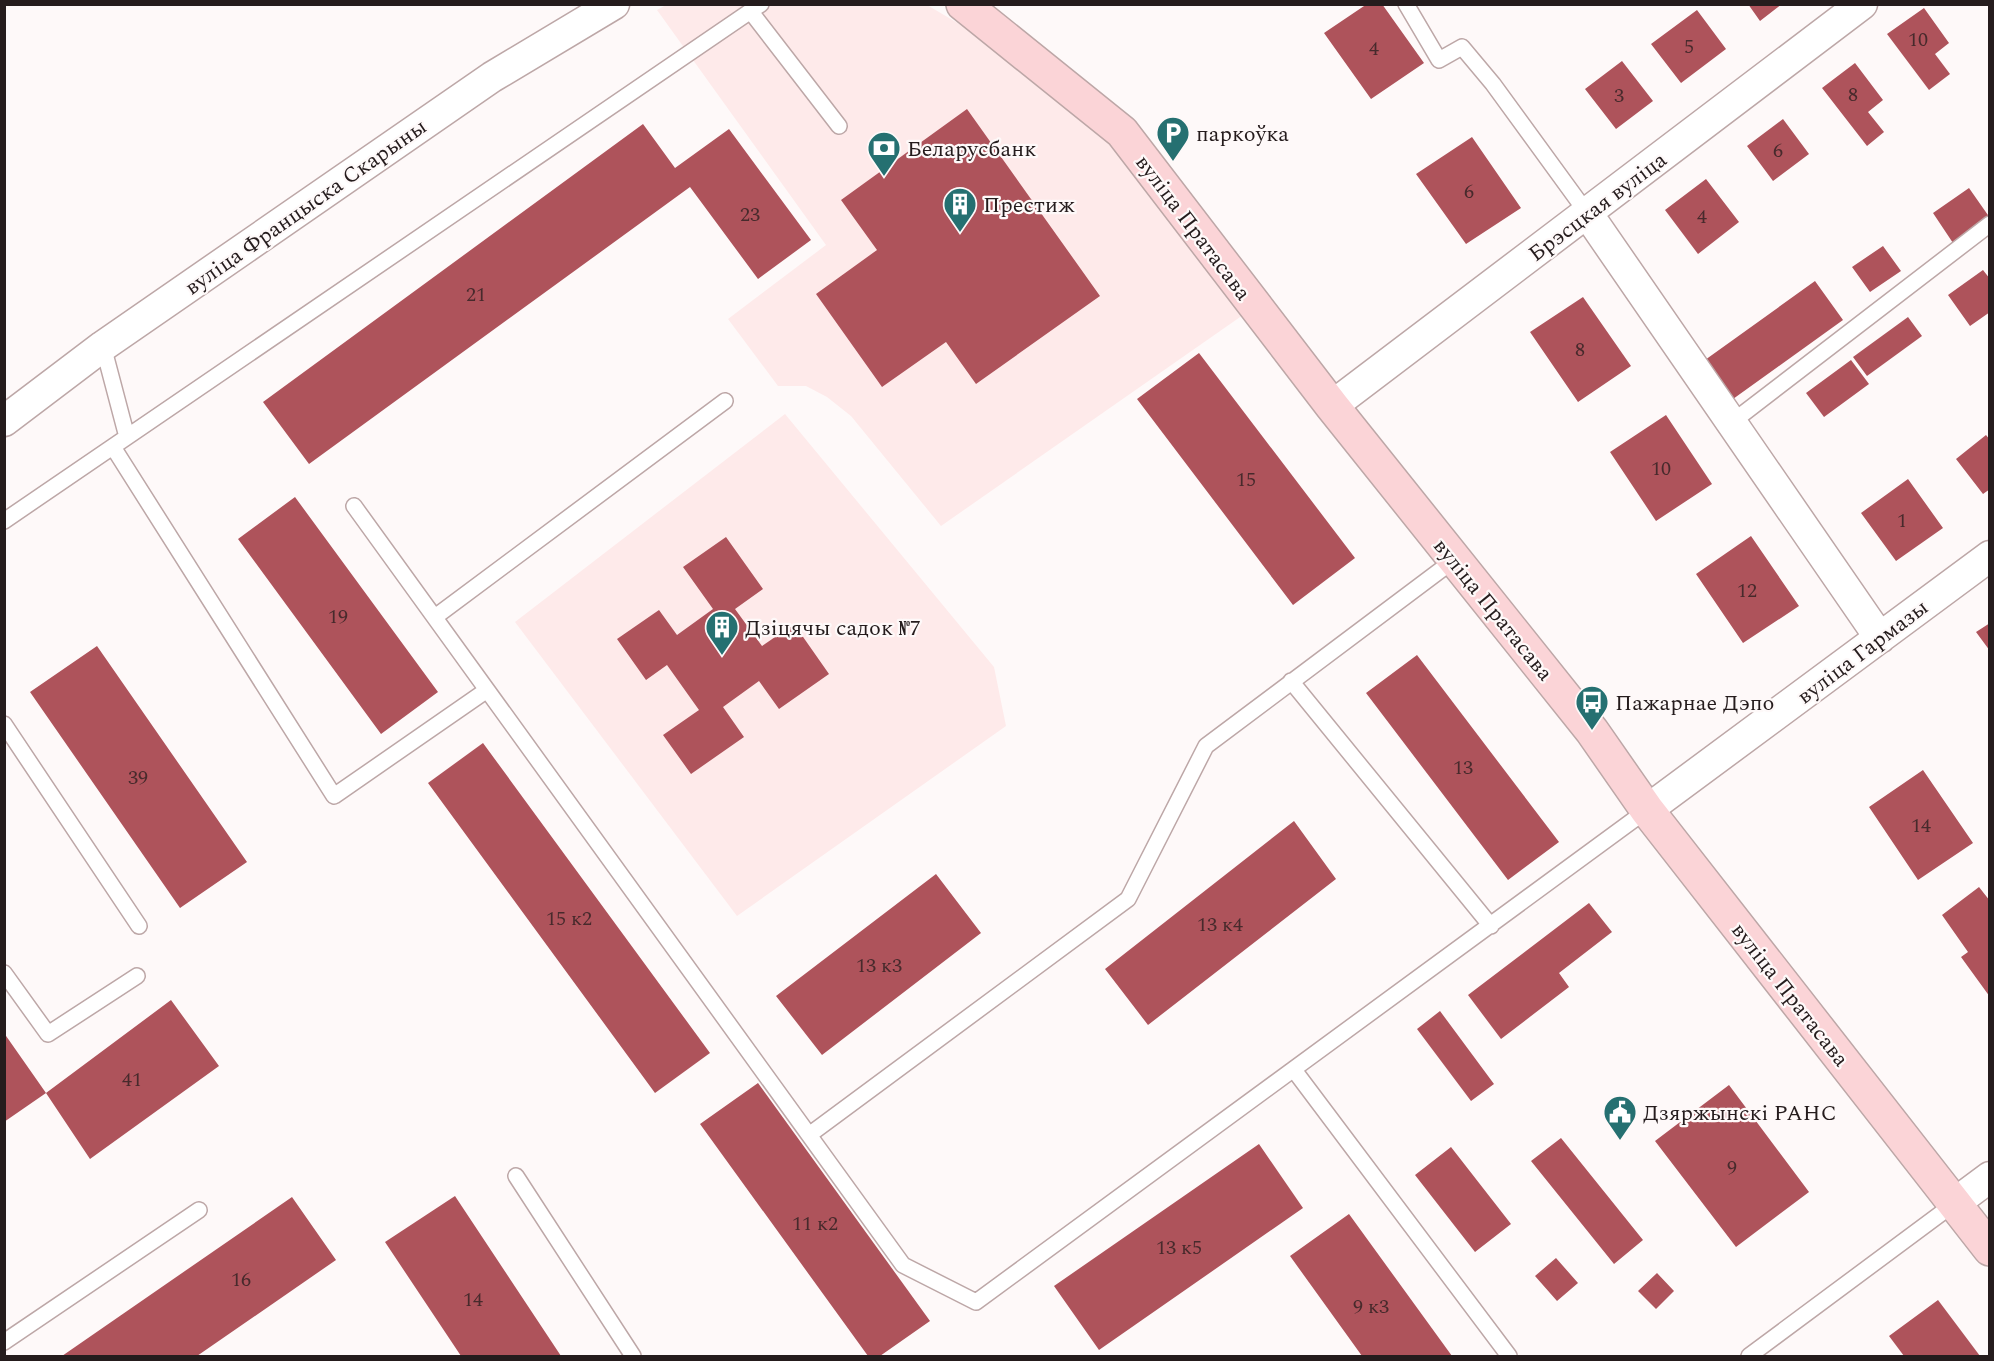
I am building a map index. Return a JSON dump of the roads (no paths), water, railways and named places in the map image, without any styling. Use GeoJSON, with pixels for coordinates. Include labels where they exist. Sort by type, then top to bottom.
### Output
{"type":"FeatureCollection","features":[{"type":"Feature","properties":{"kind":"main road","name":"вуліца Пратасава"},"geometry":{"type":"LineString","coordinates":[[963,4],[1122,132],[1332,406],[1592,731],[1647,810],[1989,1249]]}},
{"type":"Feature","properties":{"kind":"street","name":"вуліца Францыска Скарыны"},"geometry":{"type":"LineString","coordinates":[[4,421],[103,345],[492,77],[614,4]]}},
{"type":"Feature","properties":{"kind":"street","name":"Брэсцкая вуліца"},"geometry":{"type":"LineString","coordinates":[[1332,406],[1862,4]]}},
{"type":"Feature","properties":{"kind":"street"},"geometry":{"type":"LineString","coordinates":[[1587,213],[1880,638]]}},
{"type":"Feature","properties":{"kind":"street","name":"вуліца Гармазы"},"geometry":{"type":"LineString","coordinates":[[1647,810],[1989,556]]}},
{"type":"Feature","properties":{"kind":"street"},"geometry":{"type":"LineString","coordinates":[[1955,1203],[1989,1177]]}},
{"type":"Feature","properties":{"kind":"lane"},"geometry":{"type":"LineString","coordinates":[[1406,4],[1439,60],[1462,47],[1493,84],[1587,213]]}},
{"type":"Feature","properties":{"kind":"lane"},"geometry":{"type":"LineString","coordinates":[[4,521],[756,8],[839,126]]}},
{"type":"Feature","properties":{"kind":"lane"},"geometry":{"type":"LineString","coordinates":[[1731,423],[1989,224]]}},
{"type":"Feature","properties":{"kind":"lane"},"geometry":{"type":"LineString","coordinates":[[103,345],[127,437]]}},
{"type":"Feature","properties":{"kind":"lane"},"geometry":{"type":"LineString","coordinates":[[435,617],[725,401]]}},
{"type":"Feature","properties":{"kind":"lane"},"geometry":{"type":"LineString","coordinates":[[112,447],[334,796],[487,690]]}},
{"type":"Feature","properties":{"kind":"lane"},"geometry":{"type":"LineString","coordinates":[[354,506],[903,1265],[976,1302],[1647,810]]}},
{"type":"Feature","properties":{"kind":"lane"},"geometry":{"type":"LineString","coordinates":[[809,1135],[1128,899],[1206,746],[1454,560]]}},
{"type":"Feature","properties":{"kind":"lane"},"geometry":{"type":"LineString","coordinates":[[1291,681],[1491,926]]}},
{"type":"Feature","properties":{"kind":"lane"},"geometry":{"type":"LineString","coordinates":[[4,724],[139,926]]}},
{"type":"Feature","properties":{"kind":"lane"},"geometry":{"type":"LineString","coordinates":[[4,974],[48,1034],[137,976]]}},
{"type":"Feature","properties":{"kind":"lane"},"geometry":{"type":"LineString","coordinates":[[1294,1070],[1509,1356]]}},
{"type":"Feature","properties":{"kind":"lane"},"geometry":{"type":"LineString","coordinates":[[516,1176],[633,1356]]}},
{"type":"Feature","properties":{"kind":"lane"},"geometry":{"type":"LineString","coordinates":[[1749,1356],[1955,1203]]}},
{"type":"Feature","properties":{"kind":"lane"},"geometry":{"type":"LineString","coordinates":[[4,1342],[200,1210]]}},
{"type":"Feature","properties":{"kind":"place","name":"паркоўка"},"geometry":{"type":"Point","coordinates":[1173,162]}},
{"type":"Feature","properties":{"kind":"place","name":"Беларусбанк"},"geometry":{"type":"Point","coordinates":[884,177]}},
{"type":"Feature","properties":{"kind":"place","name":"Престиж"},"geometry":{"type":"Point","coordinates":[960,233]}},
{"type":"Feature","properties":{"kind":"place","name":"Дзіцячы садок №7"},"geometry":{"type":"Point","coordinates":[722,656]}},
{"type":"Feature","properties":{"kind":"place","name":"Пажарнае Дэпо"},"geometry":{"type":"Point","coordinates":[1592,731]}},
{"type":"Feature","properties":{"kind":"place","name":"Дзяржынскі РАНС"},"geometry":{"type":"Point","coordinates":[1620,1141]}}]}
